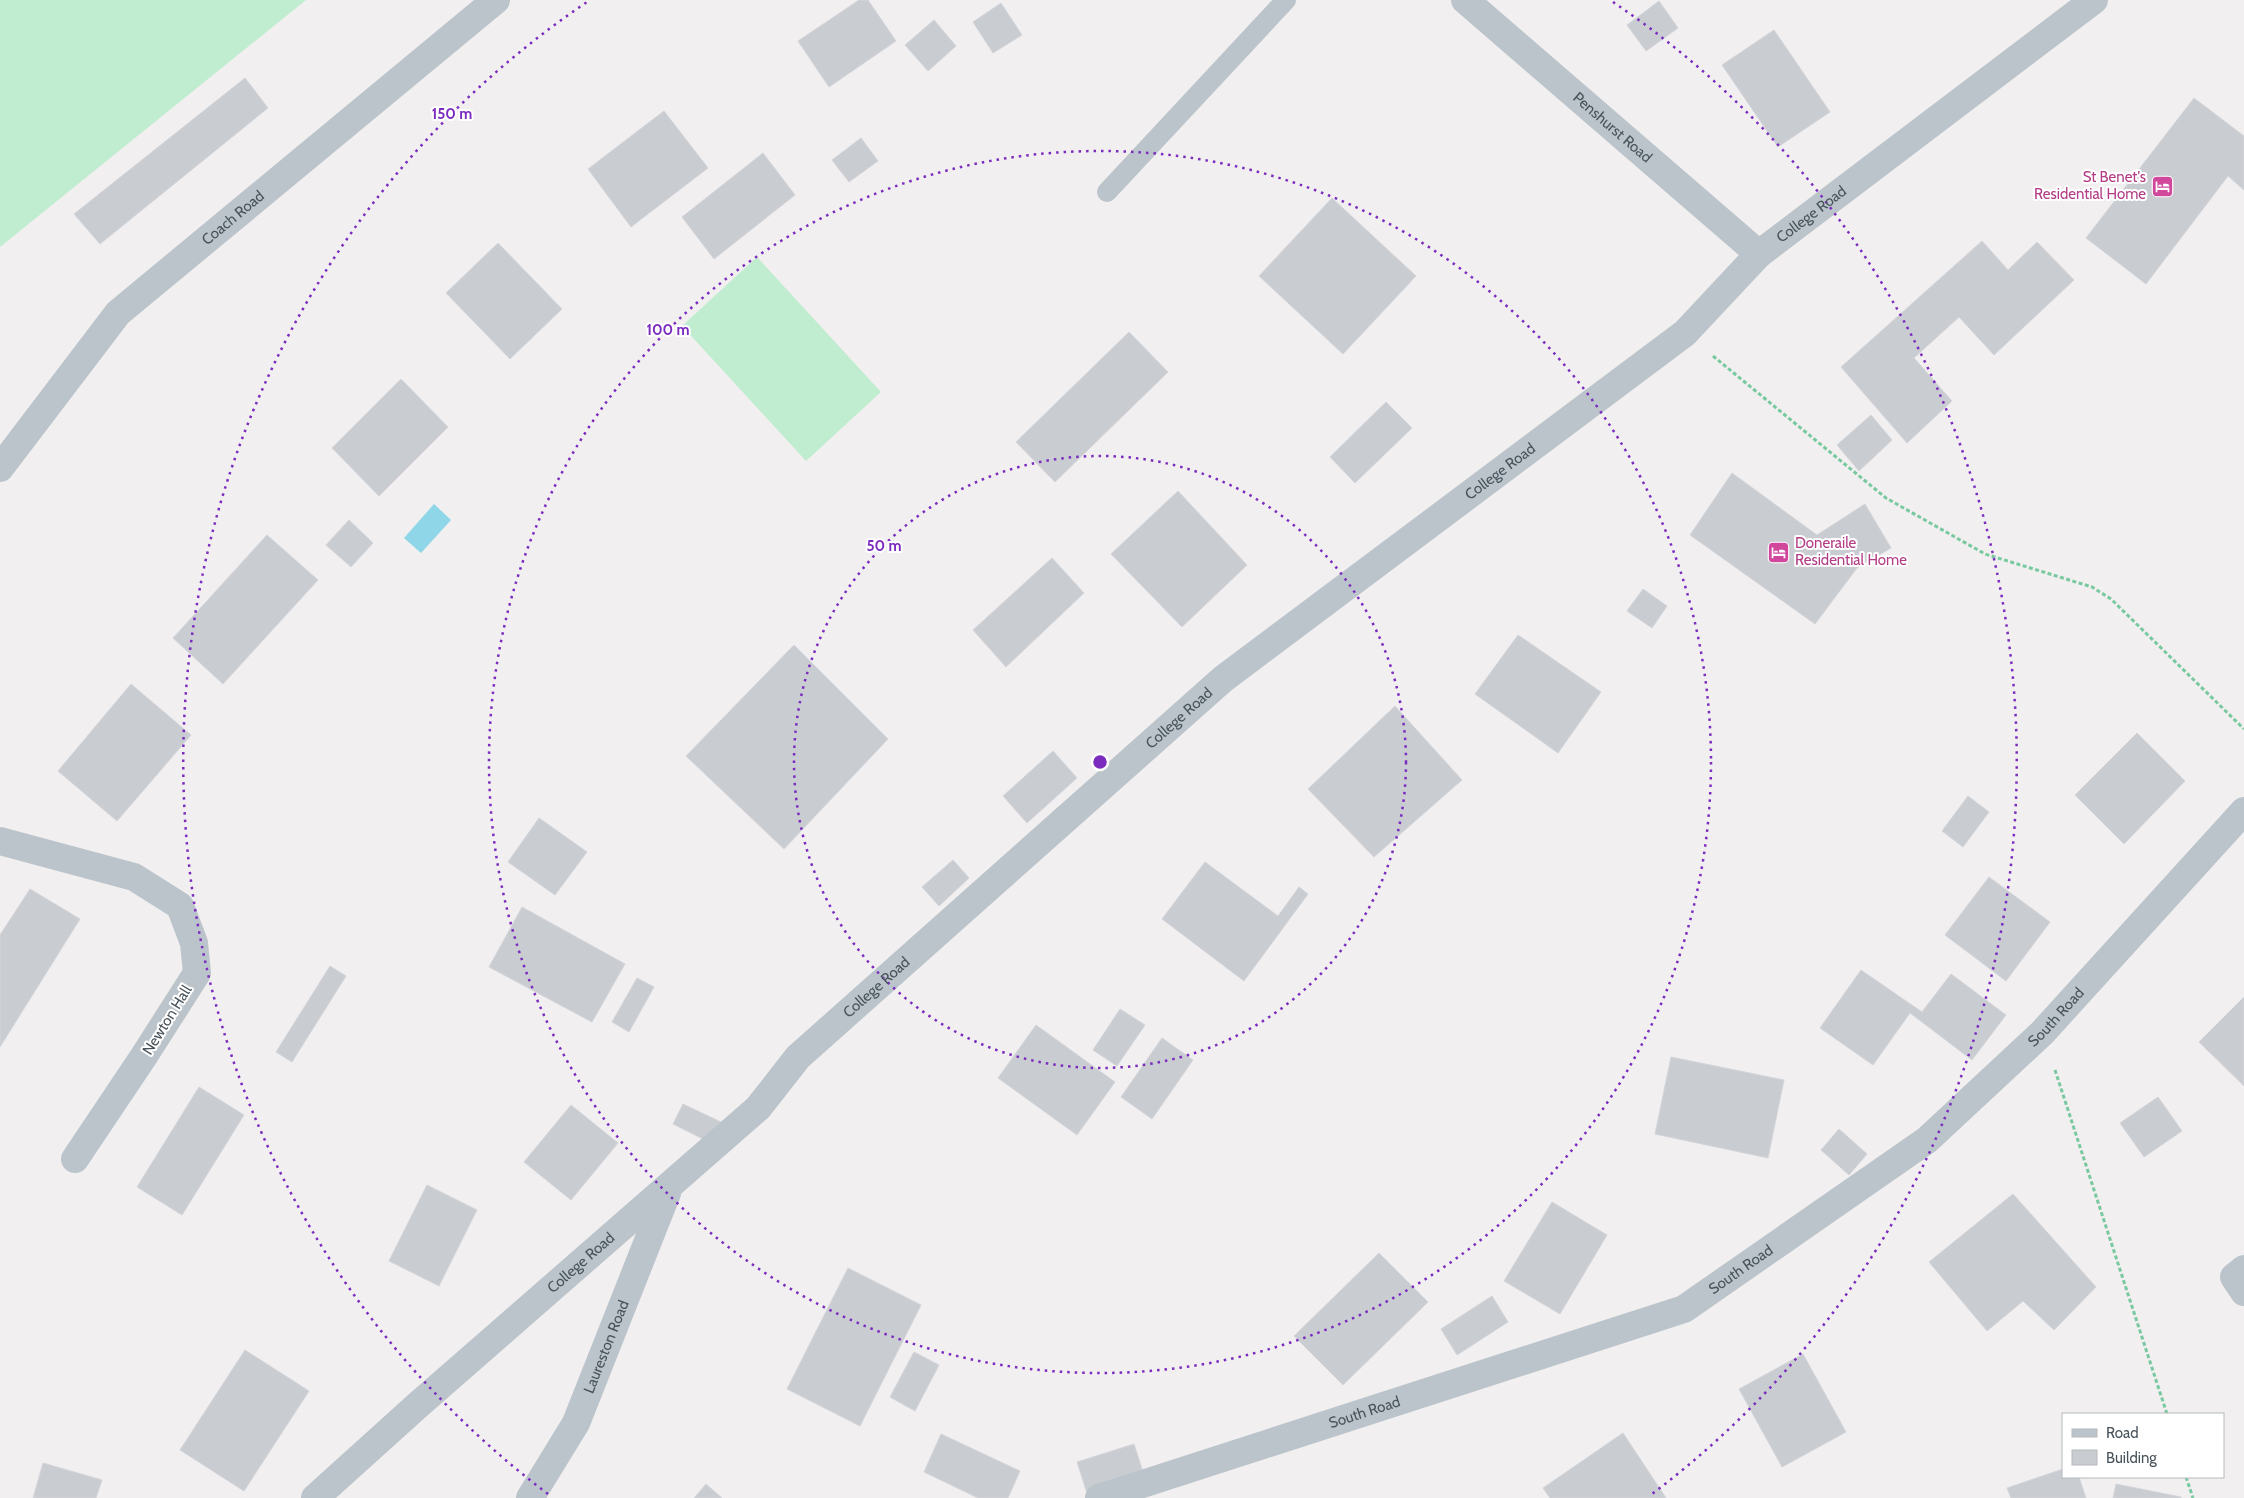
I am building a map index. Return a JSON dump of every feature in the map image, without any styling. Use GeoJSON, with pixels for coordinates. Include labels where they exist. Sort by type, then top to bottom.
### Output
{"type":"FeatureCollection","features":[{"type":"Feature","properties":{"kind":"street","name":"Coach Road"},"geometry":{"type":"LineString","coordinates":[[0,468],[118,313],[496,0]]}},
{"type":"Feature","properties":{"kind":"street","name":"Penshurst Road"},"geometry":{"type":"LineString","coordinates":[[1465,0],[1759,254]]}},
{"type":"Feature","properties":{"kind":"street","name":"College Road"},"geometry":{"type":"LineString","coordinates":[[315,1498],[418,1405],[669,1188],[758,1108],[798,1056],[1223,678],[1685,333],[1759,254],[2094,0]]}},
{"type":"Feature","properties":{"kind":"street","name":"South Road"},"geometry":{"type":"LineString","coordinates":[[1099,1498],[1684,1309],[1927,1140],[2042,1033],[2244,811]]}},
{"type":"Feature","properties":{"kind":"street","name":"Newton Hall"},"geometry":{"type":"LineString","coordinates":[[0,841],[134,876],[180,906],[194,943],[197,973],[75,1159]]}},
{"type":"Feature","properties":{"kind":"street","name":"Laureston Road"},"geometry":{"type":"LineString","coordinates":[[530,1498],[576,1423],[669,1188]]}},
{"type":"Feature","properties":{"kind":"street"},"geometry":{"type":"LineString","coordinates":[[2244,1269],[2234,1277],[2244,1292]]}},
{"type":"Feature","properties":{"kind":"lane"},"geometry":{"type":"LineString","coordinates":[[1108,192],[1286,0]]}},
{"type":"Feature","properties":{"kind":"path"},"geometry":{"type":"LineString","coordinates":[[1685,333],[1886,498],[1985,554],[2092,587],[2111,600],[2244,729]]}},
{"type":"Feature","properties":{"kind":"path"},"geometry":{"type":"LineString","coordinates":[[2042,1033],[2167,1413]]}},
{"type":"Feature","properties":{"kind":"path"},"geometry":{"type":"LineString","coordinates":[[2186,1478],[2193,1498]]}},
{"type":"Feature","properties":{"kind":"green space"},"geometry":{"type":"Polygon","coordinates":[[[0,0],[306,0],[0,247],[0,0]]]}},
{"type":"Feature","properties":{"kind":"green space"},"geometry":{"type":"Polygon","coordinates":[[[757,257],[881,392],[806,461],[682,326],[757,257]]]}},
{"type":"Feature","properties":{"kind":"water"},"geometry":{"type":"Polygon","coordinates":[[[434,504],[451,520],[421,553],[404,538],[434,504]]]}},
{"type":"Feature","properties":{"kind":"building"},"geometry":{"type":"Polygon","coordinates":[[[859,0],[868,0],[896,41],[829,87],[798,41],[859,0]]]}},
{"type":"Feature","properties":{"kind":"building"},"geometry":{"type":"Polygon","coordinates":[[[1659,1],[1678,28],[1646,51],[1627,25],[1659,1]]]}},
{"type":"Feature","properties":{"kind":"building"},"geometry":{"type":"Polygon","coordinates":[[[1001,3],[1022,35],[993,53],[973,22],[1001,3]]]}},
{"type":"Feature","properties":{"kind":"building"},"geometry":{"type":"Polygon","coordinates":[[[934,20],[956,46],[928,71],[905,45],[934,20]]]}},
{"type":"Feature","properties":{"kind":"building"},"geometry":{"type":"Polygon","coordinates":[[[1774,30],[1830,112],[1778,147],[1722,65],[1774,30]]]}},
{"type":"Feature","properties":{"kind":"building"},"geometry":{"type":"Polygon","coordinates":[[[245,78],[268,108],[100,244],[74,214],[245,78]]]}},
{"type":"Feature","properties":{"kind":"building"},"geometry":{"type":"Polygon","coordinates":[[[2194,98],[2244,136],[2244,190],[2228,176],[2146,284],[2086,238],[2194,98]]]}},
{"type":"Feature","properties":{"kind":"building"},"geometry":{"type":"Polygon","coordinates":[[[664,111],[708,168],[631,227],[588,169],[664,111]]]}},
{"type":"Feature","properties":{"kind":"building"},"geometry":{"type":"Polygon","coordinates":[[[861,138],[878,161],[849,182],[832,160],[861,138]]]}},
{"type":"Feature","properties":{"kind":"building"},"geometry":{"type":"Polygon","coordinates":[[[763,153],[795,195],[714,259],[682,217],[763,153]]]}},
{"type":"Feature","properties":{"kind":"building"},"geometry":{"type":"Polygon","coordinates":[[[1332,198],[1416,276],[1343,354],[1259,276],[1332,198]]]}},
{"type":"Feature","properties":{"kind":"building"},"geometry":{"type":"Polygon","coordinates":[[[1982,241],[2008,270],[2037,242],[2074,280],[1994,355],[1959,317],[1914,358],[1952,401],[1907,443],[1841,367],[1982,241]]]}},
{"type":"Feature","properties":{"kind":"building"},"geometry":{"type":"Polygon","coordinates":[[[498,243],[562,309],[510,359],[446,293],[498,243]]]}},
{"type":"Feature","properties":{"kind":"building"},"geometry":{"type":"Polygon","coordinates":[[[1129,332],[1168,372],[1055,482],[1016,442],[1129,332]]]}},
{"type":"Feature","properties":{"kind":"building"},"geometry":{"type":"Polygon","coordinates":[[[401,379],[448,427],[379,496],[332,448],[401,379]]]}},
{"type":"Feature","properties":{"kind":"building"},"geometry":{"type":"Polygon","coordinates":[[[1386,402],[1412,428],[1355,483],[1330,457],[1386,402]]]}},
{"type":"Feature","properties":{"kind":"building"},"geometry":{"type":"Polygon","coordinates":[[[1871,415],[1892,440],[1859,471],[1837,445],[1871,415]]]}},
{"type":"Feature","properties":{"kind":"building"},"geometry":{"type":"Polygon","coordinates":[[[1732,473],[1817,535],[1865,504],[1891,548],[1857,568],[1815,624],[1690,535],[1732,473]]]}},
{"type":"Feature","properties":{"kind":"building"},"geometry":{"type":"Polygon","coordinates":[[[1178,491],[1247,565],[1182,627],[1111,554],[1178,491]]]}},
{"type":"Feature","properties":{"kind":"building"},"geometry":{"type":"Polygon","coordinates":[[[349,520],[373,543],[351,567],[326,545],[349,520]]]}},
{"type":"Feature","properties":{"kind":"building"},"geometry":{"type":"Polygon","coordinates":[[[267,535],[318,580],[223,684],[173,638],[267,535]]]}},
{"type":"Feature","properties":{"kind":"building"},"geometry":{"type":"Polygon","coordinates":[[[1052,558],[1084,593],[1006,667],[973,630],[1052,558]]]}},
{"type":"Feature","properties":{"kind":"building"},"geometry":{"type":"Polygon","coordinates":[[[1643,589],[1667,606],[1652,628],[1627,611],[1643,589]]]}},
{"type":"Feature","properties":{"kind":"building"},"geometry":{"type":"Polygon","coordinates":[[[1518,635],[1601,692],[1558,753],[1475,694],[1518,635]]]}},
{"type":"Feature","properties":{"kind":"building"},"geometry":{"type":"Polygon","coordinates":[[[794,645],[888,739],[784,849],[686,756],[794,645]]]}},
{"type":"Feature","properties":{"kind":"building"},"geometry":{"type":"Polygon","coordinates":[[[131,684],[191,735],[117,821],[58,771],[131,684]]]}},
{"type":"Feature","properties":{"kind":"building"},"geometry":{"type":"Polygon","coordinates":[[[1395,706],[1462,780],[1374,857],[1308,789],[1395,706]]]}},
{"type":"Feature","properties":{"kind":"building"},"geometry":{"type":"Polygon","coordinates":[[[2137,733],[2185,781],[2124,844],[2075,795],[2137,733]]]}},
{"type":"Feature","properties":{"kind":"building"},"geometry":{"type":"Polygon","coordinates":[[[1053,751],[1077,778],[1027,823],[1003,796],[1053,751]]]}},
{"type":"Feature","properties":{"kind":"building"},"geometry":{"type":"Polygon","coordinates":[[[1968,796],[1989,812],[1963,847],[1942,831],[1968,796]]]}},
{"type":"Feature","properties":{"kind":"building"},"geometry":{"type":"Polygon","coordinates":[[[539,818],[587,852],[555,895],[508,862],[539,818]]]}},
{"type":"Feature","properties":{"kind":"building"},"geometry":{"type":"Polygon","coordinates":[[[953,860],[969,878],[939,906],[922,887],[953,860]]]}},
{"type":"Feature","properties":{"kind":"building"},"geometry":{"type":"Polygon","coordinates":[[[1205,862],[1278,916],[1299,887],[1308,894],[1244,981],[1162,919],[1205,862]]]}},
{"type":"Feature","properties":{"kind":"building"},"geometry":{"type":"Polygon","coordinates":[[[1989,877],[2050,922],[2006,981],[1945,935],[1989,877]]]}},
{"type":"Feature","properties":{"kind":"building"},"geometry":{"type":"Polygon","coordinates":[[[30,889],[80,919],[0,1047],[0,935],[30,889]]]}},
{"type":"Feature","properties":{"kind":"building"},"geometry":{"type":"Polygon","coordinates":[[[522,907],[625,964],[592,1022],[489,967],[522,907]]]}},
{"type":"Feature","properties":{"kind":"building"},"geometry":{"type":"Polygon","coordinates":[[[330,966],[346,976],[292,1062],[276,1052],[330,966]]]}},
{"type":"Feature","properties":{"kind":"building"},"geometry":{"type":"Polygon","coordinates":[[[1861,970],[1922,1012],[1951,974],[2006,1015],[1972,1060],[1910,1013],[1873,1065],[1820,1028],[1861,970]]]}},
{"type":"Feature","properties":{"kind":"building"},"geometry":{"type":"Polygon","coordinates":[[[637,978],[654,987],[629,1032],[612,1022],[637,978]]]}},
{"type":"Feature","properties":{"kind":"building"},"geometry":{"type":"Polygon","coordinates":[[[2244,997],[2244,1086],[2199,1042],[2244,997]]]}},
{"type":"Feature","properties":{"kind":"building"},"geometry":{"type":"Polygon","coordinates":[[[1120,1009],[1145,1025],[1117,1066],[1093,1050],[1120,1009]]]}},
{"type":"Feature","properties":{"kind":"building"},"geometry":{"type":"Polygon","coordinates":[[[1036,1025],[1115,1082],[1077,1135],[998,1078],[1036,1025]]]}},
{"type":"Feature","properties":{"kind":"building"},"geometry":{"type":"Polygon","coordinates":[[[1162,1038],[1193,1060],[1152,1119],[1121,1097],[1162,1038]]]}},
{"type":"Feature","properties":{"kind":"building"},"geometry":{"type":"Polygon","coordinates":[[[1671,1057],[1784,1080],[1768,1158],[1655,1134],[1671,1057]]]}},
{"type":"Feature","properties":{"kind":"building"},"geometry":{"type":"Polygon","coordinates":[[[199,1087],[244,1115],[182,1215],[137,1187],[199,1087]]]}},
{"type":"Feature","properties":{"kind":"building"},"geometry":{"type":"Polygon","coordinates":[[[2158,1097],[2182,1131],[2144,1157],[2120,1123],[2158,1097]]]}},
{"type":"Feature","properties":{"kind":"building"},"geometry":{"type":"Polygon","coordinates":[[[683,1104],[723,1123],[713,1144],[673,1124],[683,1104]]]}},
{"type":"Feature","properties":{"kind":"building"},"geometry":{"type":"Polygon","coordinates":[[[571,1105],[618,1143],[571,1200],[524,1162],[571,1105]]]}},
{"type":"Feature","properties":{"kind":"building"},"geometry":{"type":"Polygon","coordinates":[[[1839,1129],[1867,1154],[1849,1175],[1821,1150],[1839,1129]]]}},
{"type":"Feature","properties":{"kind":"building"},"geometry":{"type":"Polygon","coordinates":[[[427,1185],[477,1210],[439,1286],[389,1261],[427,1185]]]}},
{"type":"Feature","properties":{"kind":"building"},"geometry":{"type":"Polygon","coordinates":[[[2013,1194],[2096,1287],[2054,1330],[2023,1301],[1987,1331],[1929,1262],[2013,1194]]]}},
{"type":"Feature","properties":{"kind":"building"},"geometry":{"type":"Polygon","coordinates":[[[1552,1202],[1607,1235],[1560,1314],[1504,1281],[1552,1202]]]}},
{"type":"Feature","properties":{"kind":"building"},"geometry":{"type":"Polygon","coordinates":[[[1379,1253],[1428,1302],[1343,1385],[1294,1336],[1379,1253]]]}},
{"type":"Feature","properties":{"kind":"building"},"geometry":{"type":"Polygon","coordinates":[[[848,1268],[921,1305],[860,1426],[787,1389],[848,1268]]]}},
{"type":"Feature","properties":{"kind":"building"},"geometry":{"type":"Polygon","coordinates":[[[1492,1296],[1508,1322],[1457,1355],[1441,1329],[1492,1296]]]}},
{"type":"Feature","properties":{"kind":"building"},"geometry":{"type":"Polygon","coordinates":[[[245,1350],[309,1391],[244,1491],[180,1450],[245,1350]]]}},
{"type":"Feature","properties":{"kind":"building"},"geometry":{"type":"Polygon","coordinates":[[[914,1352],[939,1365],[915,1411],[890,1397],[914,1352]]]}},
{"type":"Feature","properties":{"kind":"building"},"geometry":{"type":"Polygon","coordinates":[[[1803,1354],[1846,1432],[1782,1467],[1739,1389],[1803,1354]]]}},
{"type":"Feature","properties":{"kind":"building"},"geometry":{"type":"Polygon","coordinates":[[[1623,1433],[1666,1498],[1550,1498],[1543,1488],[1623,1433]]]}},
{"type":"Feature","properties":{"kind":"building"},"geometry":{"type":"Polygon","coordinates":[[[941,1434],[1020,1471],[1008,1498],[978,1498],[924,1472],[941,1434]]]}},
{"type":"Feature","properties":{"kind":"building"},"geometry":{"type":"Polygon","coordinates":[[[1134,1444],[1144,1475],[1087,1493],[1077,1462],[1134,1444]]]}},
{"type":"Feature","properties":{"kind":"building"},"geometry":{"type":"Polygon","coordinates":[[[43,1463],[102,1480],[96,1498],[33,1498],[43,1463]]]}},
{"type":"Feature","properties":{"kind":"building"},"geometry":{"type":"Polygon","coordinates":[[[2062,1469],[2062,1478],[2079,1478],[2086,1498],[2011,1498],[2007,1488],[2062,1469]]]}},
{"type":"Feature","properties":{"kind":"building"},"geometry":{"type":"Polygon","coordinates":[[[706,1484],[722,1498],[694,1498],[706,1484]]]}},
{"type":"Feature","properties":{"kind":"building"},"geometry":{"type":"Polygon","coordinates":[[[2116,1484],[2181,1497],[2181,1498],[2113,1498],[2116,1484]]]}},
{"type":"Feature","properties":{"kind":"place","name":"St Benet's Residential Home"},"geometry":{"type":"Point","coordinates":[2162,186]}},
{"type":"Feature","properties":{"kind":"place","name":"Doneraile Residential Home"},"geometry":{"type":"Point","coordinates":[1779,552]}}]}
